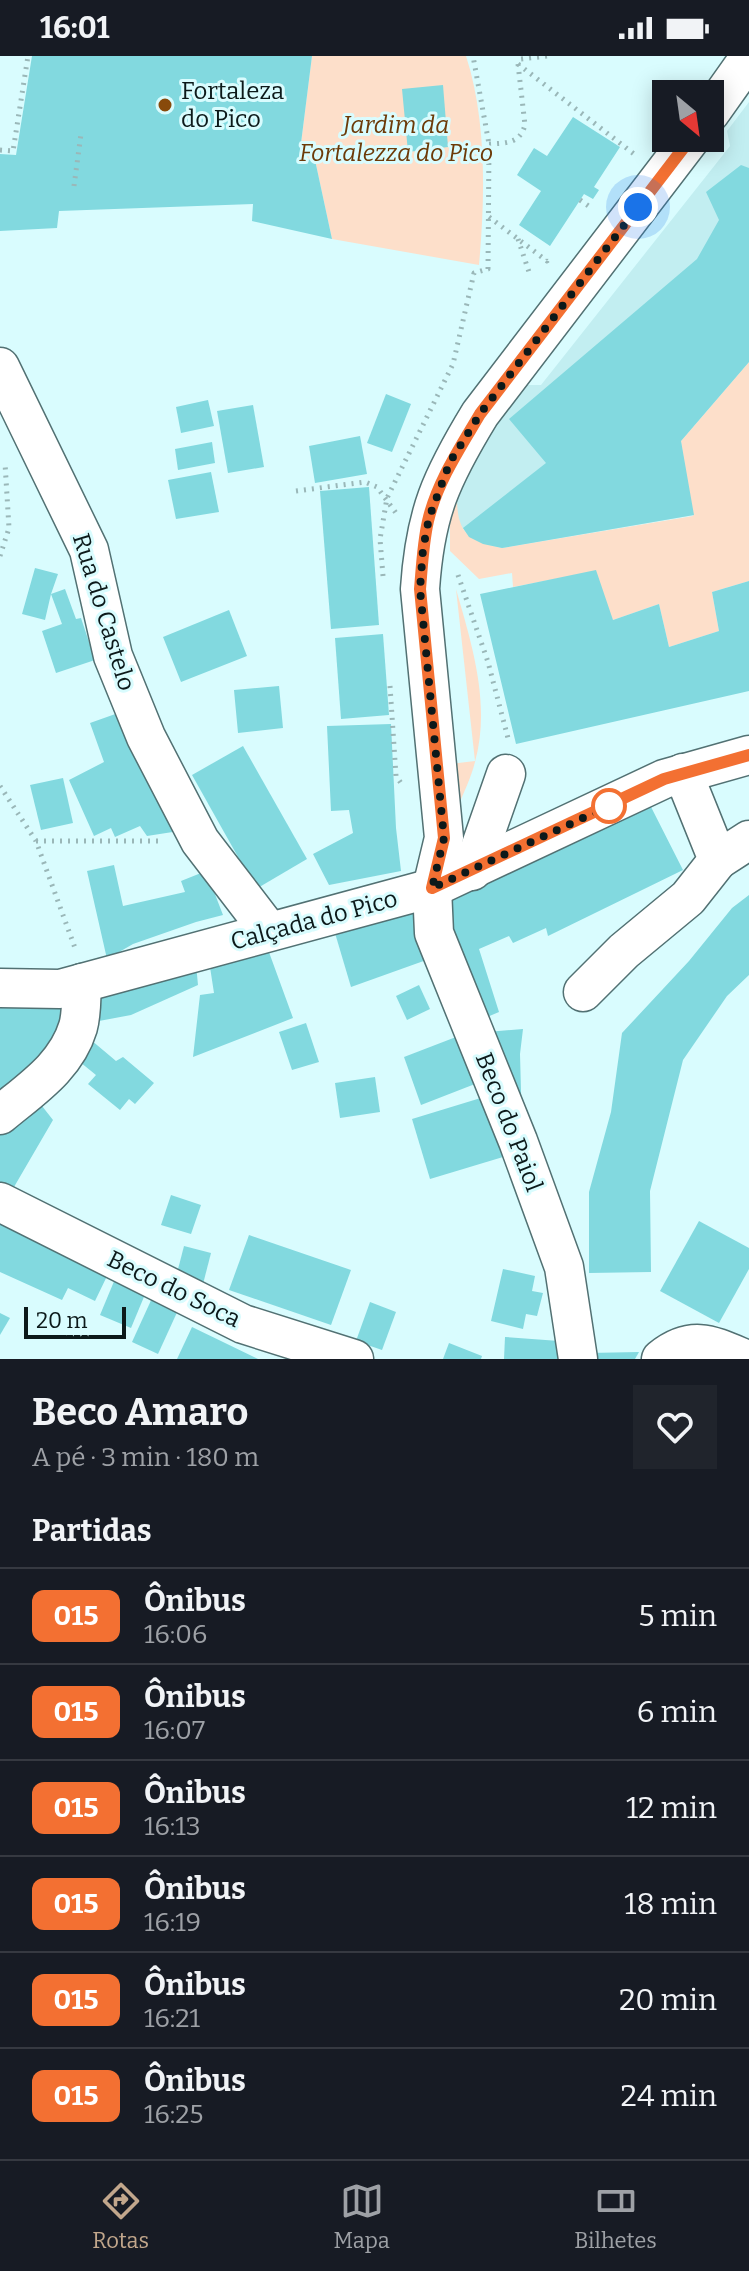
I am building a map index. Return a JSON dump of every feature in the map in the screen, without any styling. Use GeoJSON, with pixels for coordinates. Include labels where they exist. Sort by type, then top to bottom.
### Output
{"type":"FeatureCollection","features":[{"type":"Feature","properties":{"kind":"street"},"geometry":{"type":"LineString","coordinates":[[724,93],[749,58]]}},
{"type":"Feature","properties":{"kind":"street","name":"Beco do Paiol"},"geometry":{"type":"LineString","coordinates":[[578,1359],[564,1267],[518,1141],[434,933],[432,888],[444,838],[420,589],[423,549],[429,518],[450,462],[480,414],[680,152]]}},
{"type":"Feature","properties":{"kind":"street","name":"Rua do Castelo"},"geometry":{"type":"LineString","coordinates":[[0,367],[89,550],[113,656],[146,737],[200,841],[269,931]]}},
{"type":"Feature","properties":{"kind":"street","name":"Calçada do Pico"},"geometry":{"type":"LineString","coordinates":[[0,988],[60,989],[432,888],[664,779],[749,755]]}},
{"type":"Feature","properties":{"kind":"street"},"geometry":{"type":"LineString","coordinates":[[472,871],[508,760]]}},
{"type":"Feature","properties":{"kind":"street"},"geometry":{"type":"LineString","coordinates":[[583,992],[624,951],[688,898],[734,850],[683,773]]}},
{"type":"Feature","properties":{"kind":"street"},"geometry":{"type":"LineString","coordinates":[[0,1115],[52,1072],[68,1050],[79,1025],[85,982]]}},
{"type":"Feature","properties":{"kind":"street","name":"Beco do Soca"},"geometry":{"type":"LineString","coordinates":[[0,1202],[243,1324],[354,1359]]}},
{"type":"Feature","properties":{"kind":"street"},"geometry":{"type":"LineString","coordinates":[[671,1355],[688,1344],[703,1344],[745,1359]]}},
{"type":"Feature","properties":{"kind":"path"},"geometry":{"type":"LineString","coordinates":[[0,150],[13,151],[28,56]]}},
{"type":"Feature","properties":{"kind":"path"},"geometry":{"type":"LineString","coordinates":[[296,491],[365,482],[377,487],[387,498],[453,364],[474,273],[488,269],[489,144],[473,56]]}},
{"type":"Feature","properties":{"kind":"path"},"geometry":{"type":"LineString","coordinates":[[489,144],[513,142],[523,133],[525,125],[518,64],[521,59],[547,56]]}},
{"type":"Feature","properties":{"kind":"path"},"geometry":{"type":"LineString","coordinates":[[518,64],[635,155],[624,164]]}},
{"type":"Feature","properties":{"kind":"path"},"geometry":{"type":"LineString","coordinates":[[74,186],[81,134]]}},
{"type":"Feature","properties":{"kind":"path"},"geometry":{"type":"LineString","coordinates":[[581,218],[598,196]]}},
{"type":"Feature","properties":{"kind":"path"},"geometry":{"type":"LineString","coordinates":[[580,200],[590,207]]}},
{"type":"Feature","properties":{"kind":"path"},"geometry":{"type":"LineString","coordinates":[[592,217],[601,205]]}},
{"type":"Feature","properties":{"kind":"path"},"geometry":{"type":"LineString","coordinates":[[489,217],[547,261],[556,251]]}},
{"type":"Feature","properties":{"kind":"path"},"geometry":{"type":"LineString","coordinates":[[518,239],[529,272]]}},
{"type":"Feature","properties":{"kind":"path"},"geometry":{"type":"LineString","coordinates":[[0,556],[9,528],[5,457]]}},
{"type":"Feature","properties":{"kind":"path"},"geometry":{"type":"LineString","coordinates":[[429,518],[443,539],[462,585],[488,662],[508,760]]}},
{"type":"Feature","properties":{"kind":"path"},"geometry":{"type":"LineString","coordinates":[[0,786],[36,841],[85,982]]}},
{"type":"Feature","properties":{"kind":"path"},"geometry":{"type":"LineString","coordinates":[[36,841],[200,841]]}},
{"type":"Feature","properties":{"kind":"shaded area"},"geometry":{"type":"Polygon","coordinates":[[[749,102],[749,362],[681,441],[694,515],[502,548],[469,537],[457,520],[457,497],[491,428],[525,385],[541,385],[730,146],[727,131],[749,102]]]}},
{"type":"Feature","properties":{"kind":"green space","name":"Jardim da Fortalezza do Pico"},"geometry":{"type":"Polygon","coordinates":[[[312,56],[466,56],[478,107],[483,160],[479,265],[332,239],[315,160],[299,159],[312,56]]]}},
{"type":"Feature","properties":{"kind":"green space"},"geometry":{"type":"Polygon","coordinates":[[[749,362],[749,581],[712,592],[719,631],[669,647],[659,604],[613,620],[586,573],[513,587],[512,573],[479,579],[450,551],[450,519],[457,497],[459,519],[467,533],[481,542],[502,548],[693,516],[681,441],[749,362]]]}},
{"type":"Feature","properties":{"kind":"green space"},"geometry":{"type":"Polygon","coordinates":[[[456,589],[478,675],[481,718],[475,762],[457,809],[450,764],[475,761],[456,589]]]}},
{"type":"Feature","properties":{"kind":"building","name":"Fortaleza do Pico"},"geometry":{"type":"Polygon","coordinates":[[[32,56],[312,56],[299,159],[315,160],[332,239],[252,221],[253,204],[59,211],[57,228],[0,231],[0,154],[16,155],[32,56]]]}},
{"type":"Feature","properties":{"kind":"building"},"geometry":{"type":"Polygon","coordinates":[[[443,85],[448,147],[408,152],[402,89],[443,85]]]}},
{"type":"Feature","properties":{"kind":"building"},"geometry":{"type":"Polygon","coordinates":[[[573,117],[620,147],[594,187],[599,190],[593,199],[584,194],[550,246],[519,225],[541,191],[517,175],[534,148],[547,156],[573,117]]]}},
{"type":"Feature","properties":{"kind":"building"},"geometry":{"type":"Polygon","coordinates":[[[741,165],[749,168],[749,362],[681,441],[694,515],[502,548],[469,537],[463,528],[546,463],[509,419],[697,259],[719,220],[706,192],[741,165]]]}},
{"type":"Feature","properties":{"kind":"building"},"geometry":{"type":"Polygon","coordinates":[[[386,394],[411,404],[392,452],[367,443],[386,394]]]}},
{"type":"Feature","properties":{"kind":"building"},"geometry":{"type":"Polygon","coordinates":[[[208,400],[214,426],[181,433],[176,407],[208,400]]]}},
{"type":"Feature","properties":{"kind":"building"},"geometry":{"type":"Polygon","coordinates":[[[253,405],[264,467],[228,473],[217,411],[253,405]]]}},
{"type":"Feature","properties":{"kind":"building"},"geometry":{"type":"Polygon","coordinates":[[[360,436],[367,474],[315,483],[309,446],[360,436]]]}},
{"type":"Feature","properties":{"kind":"building"},"geometry":{"type":"Polygon","coordinates":[[[212,442],[215,463],[178,470],[175,449],[212,442]]]}},
{"type":"Feature","properties":{"kind":"building"},"geometry":{"type":"Polygon","coordinates":[[[211,472],[219,512],[176,519],[168,480],[211,472]]]}},
{"type":"Feature","properties":{"kind":"building"},"geometry":{"type":"Polygon","coordinates":[[[369,487],[379,625],[331,629],[320,491],[369,487]]]}},
{"type":"Feature","properties":{"kind":"building"},"geometry":{"type":"Polygon","coordinates":[[[35,568],[58,574],[45,620],[22,614],[35,568]]]}},
{"type":"Feature","properties":{"kind":"building"},"geometry":{"type":"Polygon","coordinates":[[[596,570],[613,620],[659,604],[669,647],[719,631],[712,592],[749,581],[749,691],[516,744],[480,594],[596,570]]]}},
{"type":"Feature","properties":{"kind":"building"},"geometry":{"type":"Polygon","coordinates":[[[65,589],[76,619],[81,618],[95,660],[56,673],[42,631],[62,624],[51,594],[65,589]]]}},
{"type":"Feature","properties":{"kind":"building"},"geometry":{"type":"Polygon","coordinates":[[[229,610],[247,656],[181,682],[163,637],[229,610]]]}},
{"type":"Feature","properties":{"kind":"building"},"geometry":{"type":"Polygon","coordinates":[[[383,634],[389,715],[341,719],[335,638],[383,634]]]}},
{"type":"Feature","properties":{"kind":"building"},"geometry":{"type":"Polygon","coordinates":[[[279,686],[283,728],[238,733],[234,690],[279,686]]]}},
{"type":"Feature","properties":{"kind":"building"},"geometry":{"type":"Polygon","coordinates":[[[121,712],[156,798],[179,831],[147,836],[140,826],[115,837],[111,828],[94,836],[69,780],[104,762],[90,723],[121,712]]]}},
{"type":"Feature","properties":{"kind":"building"},"geometry":{"type":"Polygon","coordinates":[[[391,724],[401,871],[329,885],[313,854],[353,833],[349,810],[331,811],[327,726],[391,724]]]}},
{"type":"Feature","properties":{"kind":"building"},"geometry":{"type":"Polygon","coordinates":[[[243,746],[307,859],[256,889],[192,775],[243,746]]]}},
{"type":"Feature","properties":{"kind":"building"},"geometry":{"type":"Polygon","coordinates":[[[63,778],[73,823],[41,830],[30,785],[63,778]]]}},
{"type":"Feature","properties":{"kind":"building"},"geometry":{"type":"Polygon","coordinates":[[[648,801],[683,870],[548,936],[546,928],[513,943],[509,936],[479,949],[499,1012],[480,1020],[435,905],[648,801]]]}},
{"type":"Feature","properties":{"kind":"building"},"geometry":{"type":"Polygon","coordinates":[[[114,865],[123,906],[185,892],[181,881],[206,871],[223,915],[133,944],[107,959],[87,871],[114,865]]]}},
{"type":"Feature","properties":{"kind":"building"},"geometry":{"type":"Polygon","coordinates":[[[749,895],[749,975],[727,996],[683,1060],[650,1191],[651,1272],[589,1273],[589,1192],[611,1112],[622,1033],[689,961],[732,908],[749,895]]]}},
{"type":"Feature","properties":{"kind":"building"},"geometry":{"type":"Polygon","coordinates":[[[411,899],[432,958],[351,987],[332,923],[411,899]]]}},
{"type":"Feature","properties":{"kind":"building"},"geometry":{"type":"Polygon","coordinates":[[[266,944],[293,1018],[193,1057],[200,995],[214,993],[210,967],[266,944]]]}},
{"type":"Feature","properties":{"kind":"building"},"geometry":{"type":"Polygon","coordinates":[[[195,954],[198,985],[131,1015],[83,1024],[81,994],[195,954]]]}},
{"type":"Feature","properties":{"kind":"building"},"geometry":{"type":"Polygon","coordinates":[[[419,985],[430,1009],[407,1020],[396,996],[419,985]]]}},
{"type":"Feature","properties":{"kind":"building"},"geometry":{"type":"Polygon","coordinates":[[[0,1000],[76,1005],[54,1057],[0,1103],[0,1000]]]}},
{"type":"Feature","properties":{"kind":"building"},"geometry":{"type":"Polygon","coordinates":[[[306,1023],[319,1062],[292,1070],[279,1032],[306,1023]]]}},
{"type":"Feature","properties":{"kind":"building"},"geometry":{"type":"Polygon","coordinates":[[[523,1029],[520,1054],[522,1128],[487,1032],[523,1029]]]}},
{"type":"Feature","properties":{"kind":"building"},"geometry":{"type":"Polygon","coordinates":[[[456,1037],[475,1084],[421,1105],[404,1057],[456,1037]]]}},
{"type":"Feature","properties":{"kind":"building"},"geometry":{"type":"Polygon","coordinates":[[[91,1040],[116,1061],[123,1057],[154,1083],[135,1104],[129,1099],[120,1110],[88,1084],[96,1075],[75,1058],[91,1040]]]}},
{"type":"Feature","properties":{"kind":"building"},"geometry":{"type":"Polygon","coordinates":[[[375,1077],[380,1112],[340,1118],[335,1083],[375,1077]]]}},
{"type":"Feature","properties":{"kind":"building"},"geometry":{"type":"Polygon","coordinates":[[[60,1084],[63,1088],[42,1106],[53,1120],[7,1199],[0,1195],[0,1121],[60,1084]]]}},
{"type":"Feature","properties":{"kind":"building"},"geometry":{"type":"Polygon","coordinates":[[[484,1097],[503,1157],[430,1179],[412,1119],[484,1097]]]}},
{"type":"Feature","properties":{"kind":"building"},"geometry":{"type":"Polygon","coordinates":[[[171,1195],[201,1205],[191,1234],[161,1225],[171,1195]]]}},
{"type":"Feature","properties":{"kind":"building"},"geometry":{"type":"Polygon","coordinates":[[[0,1220],[108,1274],[95,1301],[68,1288],[62,1300],[0,1272],[0,1220]]]}},
{"type":"Feature","properties":{"kind":"building"},"geometry":{"type":"Polygon","coordinates":[[[699,1221],[749,1248],[749,1269],[719,1323],[660,1291],[699,1221]]]}},
{"type":"Feature","properties":{"kind":"building"},"geometry":{"type":"Polygon","coordinates":[[[249,1235],[351,1270],[331,1325],[229,1290],[249,1235]]]}},
{"type":"Feature","properties":{"kind":"building"},"geometry":{"type":"Polygon","coordinates":[[[184,1246],[211,1253],[203,1284],[176,1277],[184,1246]]]}},
{"type":"Feature","properties":{"kind":"building"},"geometry":{"type":"Polygon","coordinates":[[[503,1269],[535,1276],[532,1291],[543,1293],[537,1316],[526,1314],[523,1329],[491,1321],[503,1269]]]}},
{"type":"Feature","properties":{"kind":"building"},"geometry":{"type":"Polygon","coordinates":[[[115,1279],[146,1292],[131,1328],[100,1315],[115,1279]]]}},
{"type":"Feature","properties":{"kind":"building"},"geometry":{"type":"Polygon","coordinates":[[[153,1296],[179,1308],[158,1354],[132,1342],[153,1296]]]}},
{"type":"Feature","properties":{"kind":"building"},"geometry":{"type":"Polygon","coordinates":[[[370,1302],[396,1312],[382,1350],[356,1341],[370,1302]]]}},
{"type":"Feature","properties":{"kind":"building"},"geometry":{"type":"Polygon","coordinates":[[[0,1313],[10,1318],[0,1335],[0,1313]]]}},
{"type":"Feature","properties":{"kind":"building"},"geometry":{"type":"Polygon","coordinates":[[[192,1327],[223,1342],[258,1359],[177,1359],[192,1327]]]}},
{"type":"Feature","properties":{"kind":"building"},"geometry":{"type":"Polygon","coordinates":[[[505,1337],[559,1341],[558,1359],[504,1359],[505,1337]]]}},
{"type":"Feature","properties":{"kind":"building"},"geometry":{"type":"Polygon","coordinates":[[[449,1343],[482,1356],[481,1359],[443,1359],[449,1343]]]}},
{"type":"Feature","properties":{"kind":"building"},"geometry":{"type":"Polygon","coordinates":[[[639,1352],[635,1359],[588,1359],[588,1353],[639,1352]]]}},
{"type":"Feature","properties":{"kind":"bus line","name":"015"},"geometry":{"type":"LineString","coordinates":[[680,152],[480,414],[450,462],[429,518],[420,589],[444,838],[432,888],[664,779],[749,755]]}},
{"type":"Feature","properties":{"kind":"place","name":"Fortaleza do Pico"},"geometry":{"type":"Point","coordinates":[165,105]}},
{"type":"Feature","properties":{"kind":"route"},"geometry":{"type":"LineString","coordinates":[[609,806],[432,888],[444,838],[420,589],[429,518],[450,462],[480,414],[638,207]]}}]}
